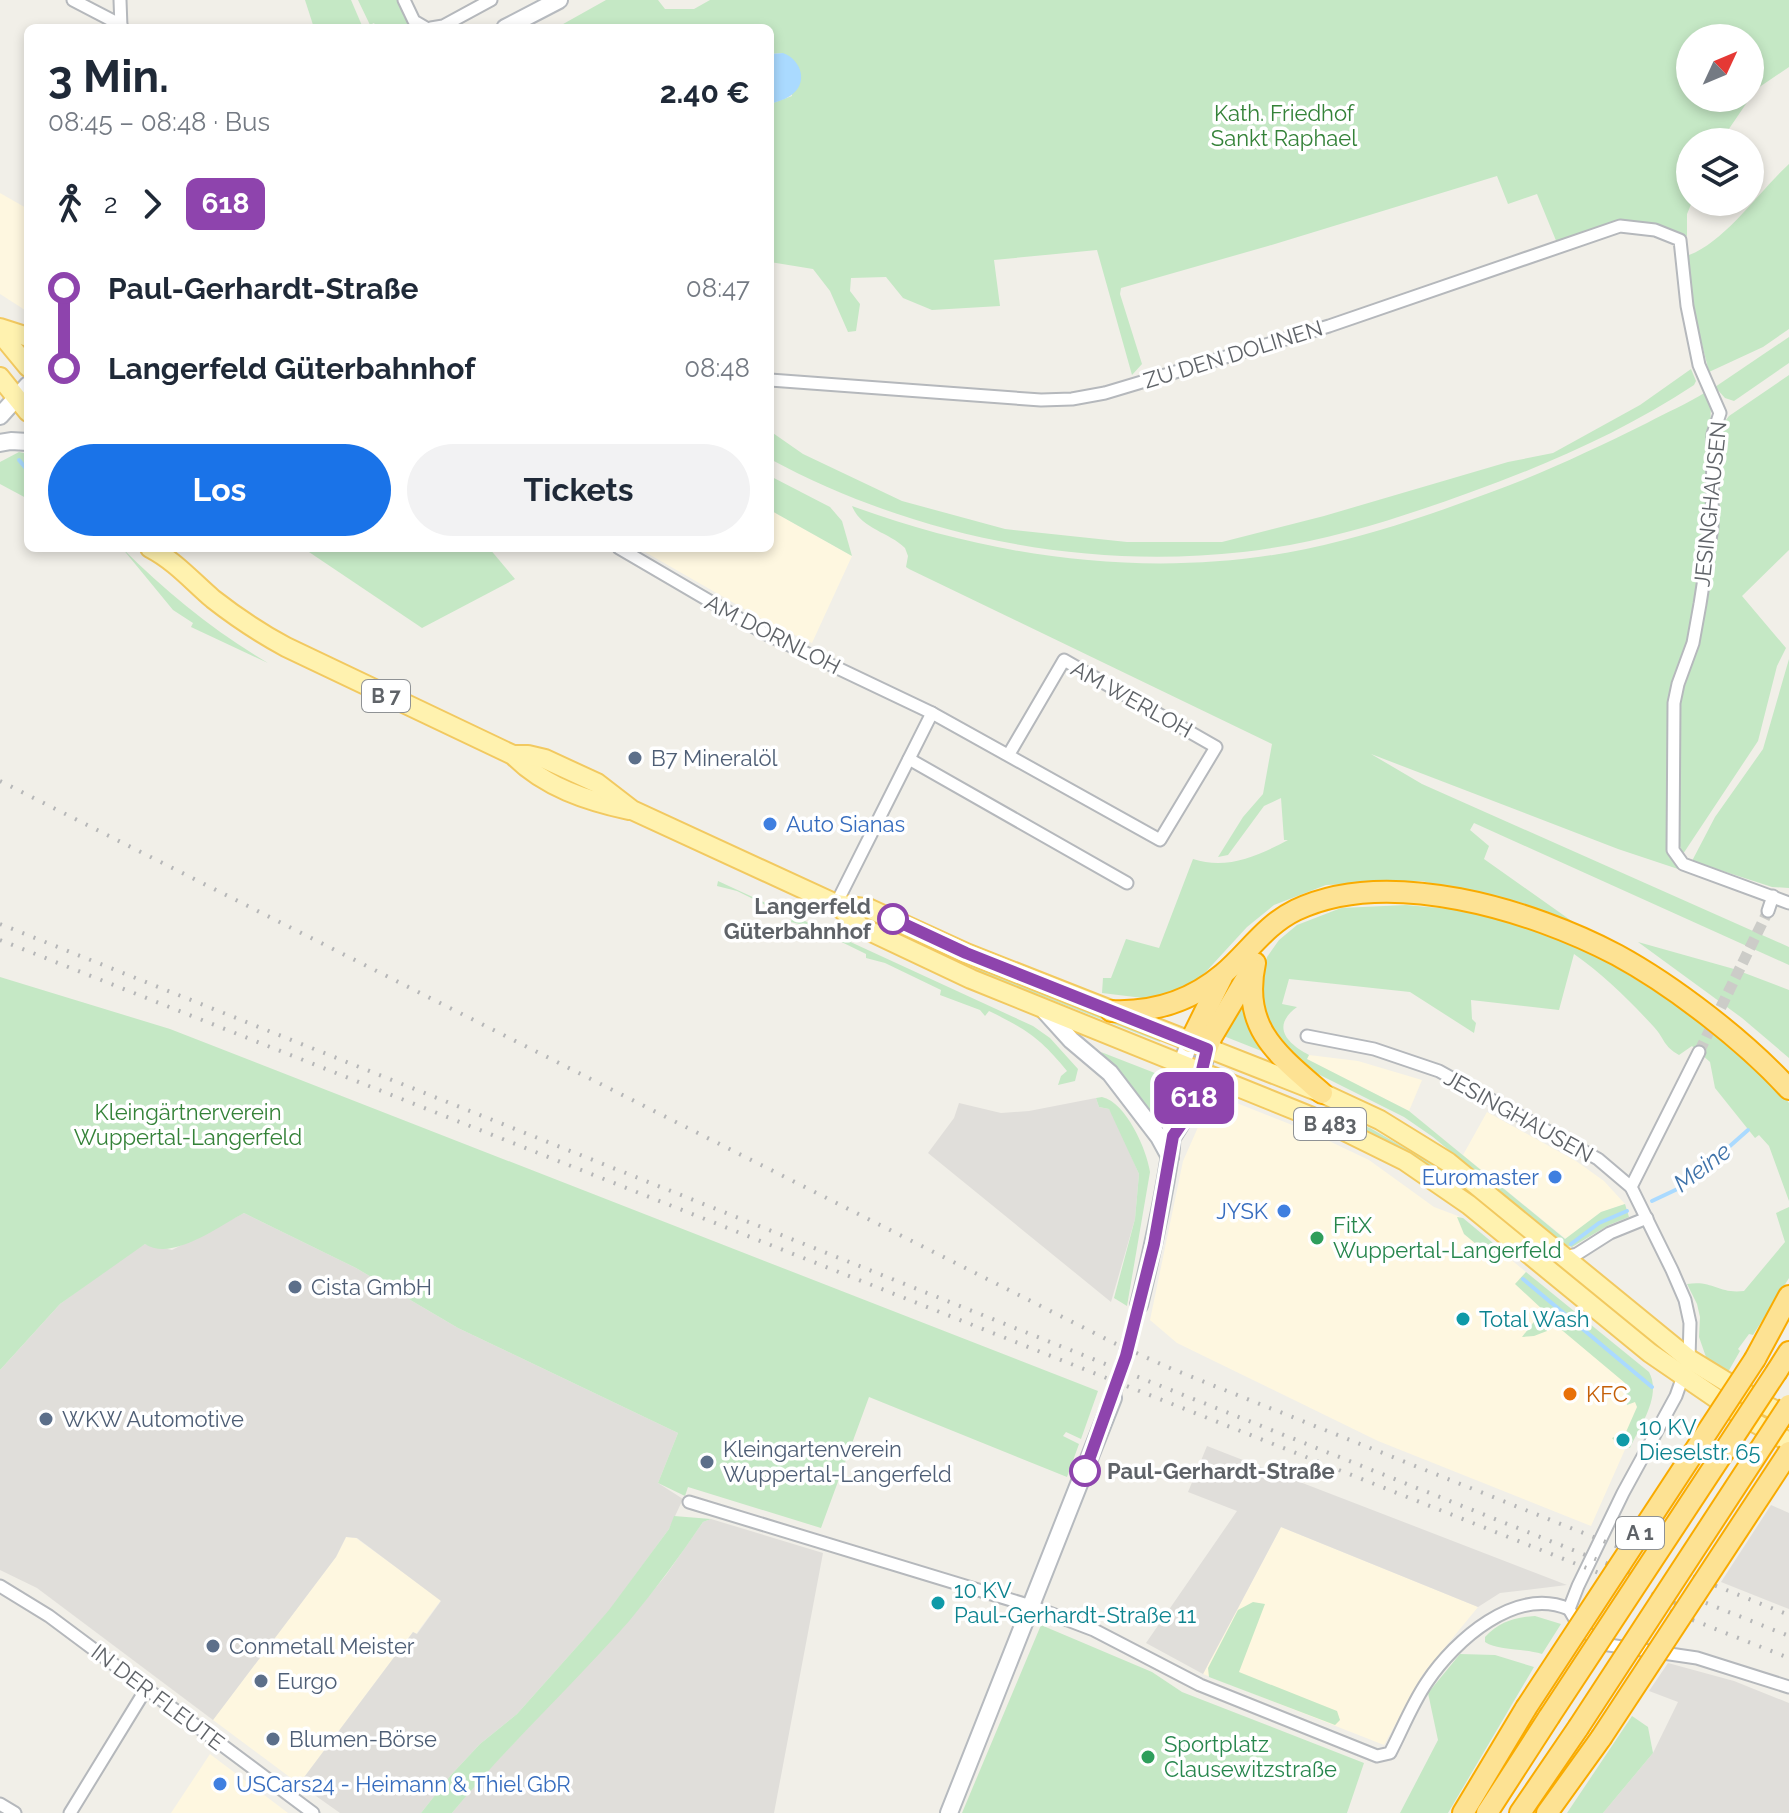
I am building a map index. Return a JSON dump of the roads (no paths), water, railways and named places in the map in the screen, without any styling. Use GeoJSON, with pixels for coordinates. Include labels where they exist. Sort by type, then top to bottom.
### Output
{"type":"FeatureCollection","features":[{"type":"Feature","properties":{"kind":"highway"},"geometry":{"type":"LineString","coordinates":[[1111,1011],[1151,1010],[1178,1003],[1224,973],[1271,925],[1319,901],[1351,895],[1425,894],[1500,910],[1574,935],[1618,956],[1736,1039],[1789,1072]]}},
{"type":"Feature","properties":{"kind":"highway"},"geometry":{"type":"LineString","coordinates":[[1199,1045],[1212,1036],[1255,963],[1271,925]]}},
{"type":"Feature","properties":{"kind":"highway"},"geometry":{"type":"LineString","coordinates":[[1255,963],[1251,982],[1259,1027],[1277,1054],[1322,1093]]}},
{"type":"Feature","properties":{"kind":"highway"},"geometry":{"type":"LineString","coordinates":[[1199,1045],[1224,973]]}},
{"type":"Feature","properties":{"kind":"highway"},"geometry":{"type":"LineString","coordinates":[[1736,1039],[1789,1089]]}},
{"type":"Feature","properties":{"kind":"highway","name":"A 1"},"geometry":{"type":"LineString","coordinates":[[1463,1813],[1526,1708],[1755,1359],[1789,1296]]}},
{"type":"Feature","properties":{"kind":"highway","name":"A 1"},"geometry":{"type":"LineString","coordinates":[[1487,1813],[1789,1352]]}},
{"type":"Feature","properties":{"kind":"highway","name":"A 1"},"geometry":{"type":"LineString","coordinates":[[1520,1813],[1789,1405]]}},
{"type":"Feature","properties":{"kind":"highway"},"geometry":{"type":"LineString","coordinates":[[1547,1813],[1601,1738],[1789,1452]]}},
{"type":"Feature","properties":{"kind":"main road"},"geometry":{"type":"LineString","coordinates":[[0,330],[24,336]]}},
{"type":"Feature","properties":{"kind":"main road"},"geometry":{"type":"LineString","coordinates":[[0,330],[24,362]]}},
{"type":"Feature","properties":{"kind":"main road"},"geometry":{"type":"LineString","coordinates":[[0,377],[24,398]]}},
{"type":"Feature","properties":{"kind":"main road","name":"B 7"},"geometry":{"type":"LineString","coordinates":[[166,552],[216,601],[261,633],[324,666],[513,755],[528,755],[597,783],[632,810],[836,904],[870,909],[966,953],[1199,1045]]}},
{"type":"Feature","properties":{"kind":"main road","name":"B 7"},"geometry":{"type":"LineString","coordinates":[[836,904],[861,927],[971,979],[1202,1072]]}},
{"type":"Feature","properties":{"kind":"main road","name":"B 483"},"geometry":{"type":"LineString","coordinates":[[1199,1045],[1322,1093],[1380,1120],[1448,1162],[1564,1257],[1739,1414],[1789,1442]]}},
{"type":"Feature","properties":{"kind":"main road","name":"B 483"},"geometry":{"type":"LineString","coordinates":[[1202,1072],[1332,1125],[1405,1161],[1469,1205],[1590,1306],[1686,1367],[1789,1417]]}},
{"type":"Feature","properties":{"kind":"street"},"geometry":{"type":"LineString","coordinates":[[73,0],[117,24]]}},
{"type":"Feature","properties":{"kind":"street"},"geometry":{"type":"LineString","coordinates":[[120,0],[121,24]]}},
{"type":"Feature","properties":{"kind":"street"},"geometry":{"type":"LineString","coordinates":[[404,0],[414,21],[420,24]]}},
{"type":"Feature","properties":{"kind":"street"},"geometry":{"type":"LineString","coordinates":[[447,24],[491,0]]}},
{"type":"Feature","properties":{"kind":"street"},"geometry":{"type":"LineString","coordinates":[[513,24],[559,0]]}},
{"type":"Feature","properties":{"kind":"street","name":"ZU DEN DOLINEN"},"geometry":{"type":"LineString","coordinates":[[774,380],[1030,399],[1072,399],[1105,393],[1329,326],[1620,226],[1655,230],[1680,240]]}},
{"type":"Feature","properties":{"kind":"street","name":"JESINGHAUSEN"},"geometry":{"type":"LineString","coordinates":[[1680,240],[1687,306],[1699,365],[1720,413],[1713,434],[1712,527],[1700,604],[1693,643],[1674,703],[1673,850],[1683,864],[1789,903]]}},
{"type":"Feature","properties":{"kind":"street"},"geometry":{"type":"LineString","coordinates":[[0,416],[24,398]]}},
{"type":"Feature","properties":{"kind":"street"},"geometry":{"type":"LineString","coordinates":[[0,443],[24,442]]}},
{"type":"Feature","properties":{"kind":"street","name":"AM DORNLOH"},"geometry":{"type":"LineString","coordinates":[[626,552],[766,634],[932,713]]}},
{"type":"Feature","properties":{"kind":"street","name":"AM WERLOH"},"geometry":{"type":"LineString","coordinates":[[932,713],[1160,840],[1216,747],[1064,660],[1009,754]]}},
{"type":"Feature","properties":{"kind":"street"},"geometry":{"type":"LineString","coordinates":[[836,904],[932,713]]}},
{"type":"Feature","properties":{"kind":"street"},"geometry":{"type":"LineString","coordinates":[[909,759],[1127,883]]}},
{"type":"Feature","properties":{"kind":"street"},"geometry":{"type":"LineString","coordinates":[[1768,911],[1773,896]]}},
{"type":"Feature","properties":{"kind":"street"},"geometry":{"type":"LineString","coordinates":[[1042,1008],[1071,1040],[1110,1073],[1159,1137],[1170,1158]]}},
{"type":"Feature","properties":{"kind":"street","name":"JESINGHAUSEN"},"geometry":{"type":"LineString","coordinates":[[1307,1036],[1374,1049],[1439,1071],[1598,1159],[1631,1187],[1685,1300],[1690,1323],[1686,1367]]}},
{"type":"Feature","properties":{"kind":"street"},"geometry":{"type":"LineString","coordinates":[[1139,1305],[1170,1158],[1173,1136],[1170,1115],[1181,1064],[1199,1045]]}},
{"type":"Feature","properties":{"kind":"street"},"geometry":{"type":"LineString","coordinates":[[1173,1136],[1186,1117],[1202,1072],[1199,1045]]}},
{"type":"Feature","properties":{"kind":"street"},"geometry":{"type":"LineString","coordinates":[[1631,1187],[1699,1052]]}},
{"type":"Feature","properties":{"kind":"street"},"geometry":{"type":"LineString","coordinates":[[1564,1257],[1577,1254],[1610,1233],[1647,1218]]}},
{"type":"Feature","properties":{"kind":"street"},"geometry":{"type":"LineString","coordinates":[[1569,1609],[1623,1493],[1676,1396],[1686,1367]]}},
{"type":"Feature","properties":{"kind":"street"},"geometry":{"type":"LineString","coordinates":[[949,1813],[1113,1398]]}},
{"type":"Feature","properties":{"kind":"street"},"geometry":{"type":"LineString","coordinates":[[689,1502],[1031,1606],[1094,1630],[1200,1685],[1377,1756],[1384,1757],[1390,1753],[1427,1682],[1467,1638],[1506,1610],[1554,1603],[1569,1609],[1580,1628],[1602,1644],[1697,1658],[1789,1687]]}},
{"type":"Feature","properties":{"kind":"street","name":"IN DER FLEUTE"},"geometry":{"type":"LineString","coordinates":[[0,1586],[49,1616],[313,1813]]}},
{"type":"Feature","properties":{"kind":"street"},"geometry":{"type":"LineString","coordinates":[[70,1813],[146,1689]]}},
{"type":"Feature","properties":{"kind":"street"},"geometry":{"type":"LineString","coordinates":[[0,1804],[15,1813]]}},
{"type":"Feature","properties":{"kind":"water"},"geometry":{"type":"Polygon","coordinates":[[[774,54],[790,56],[799,67],[801,79],[796,91],[774,103],[774,54]]]}},
{"type":"Feature","properties":{"kind":"waterway"},"geometry":{"type":"LineString","coordinates":[[19,460],[24,466]]}},
{"type":"Feature","properties":{"kind":"waterway","name":"Meine"},"geometry":{"type":"LineString","coordinates":[[1652,1201],[1686,1185],[1748,1130]]}},
{"type":"Feature","properties":{"kind":"waterway","name":"Meine"},"geometry":{"type":"LineString","coordinates":[[1571,1244],[1599,1223],[1627,1211]]}},
{"type":"Feature","properties":{"kind":"waterway"},"geometry":{"type":"LineString","coordinates":[[1523,1279],[1652,1387]]}},
{"type":"Feature","properties":{"kind":"tunnel"},"geometry":{"type":"LineString","coordinates":[[1699,1052],[1768,911]]}},
{"type":"Feature","properties":{"kind":"tunnel"},"geometry":{"type":"LineString","coordinates":[[1113,1398],[1139,1305]]}},
{"type":"Feature","properties":{"kind":"railway"},"geometry":{"type":"LineString","coordinates":[[0,781],[1114,1343],[1172,1369],[1789,1615]]}},
{"type":"Feature","properties":{"kind":"railway"},"geometry":{"type":"LineString","coordinates":[[0,924],[1789,1636]]}},
{"type":"Feature","properties":{"kind":"railway"},"geometry":{"type":"LineString","coordinates":[[0,940],[1685,1607]]}},
{"type":"Feature","properties":{"kind":"railway"},"geometry":{"type":"LineString","coordinates":[[1670,1611],[1789,1658]]}},
{"type":"Feature","properties":{"kind":"place","name":"B7 Mineralöl"},"geometry":{"type":"Point","coordinates":[635,758]}},
{"type":"Feature","properties":{"kind":"place","name":"Auto Sianas"},"geometry":{"type":"Point","coordinates":[770,824]}},
{"type":"Feature","properties":{"kind":"place","name":"Langerfeld Güterbahnhof"},"geometry":{"type":"Point","coordinates":[893,919]}},
{"type":"Feature","properties":{"kind":"place","name":"Euromaster"},"geometry":{"type":"Point","coordinates":[1555,1177]}},
{"type":"Feature","properties":{"kind":"place","name":"JYSK"},"geometry":{"type":"Point","coordinates":[1284,1211]}},
{"type":"Feature","properties":{"kind":"place","name":"FitX Wuppertal-Langerfeld"},"geometry":{"type":"Point","coordinates":[1317,1238]}},
{"type":"Feature","properties":{"kind":"place","name":"Cista GmbH"},"geometry":{"type":"Point","coordinates":[295,1287]}},
{"type":"Feature","properties":{"kind":"place","name":"Total Wash"},"geometry":{"type":"Point","coordinates":[1463,1319]}},
{"type":"Feature","properties":{"kind":"place","name":"KFC"},"geometry":{"type":"Point","coordinates":[1570,1394]}},
{"type":"Feature","properties":{"kind":"place","name":"WKW Automotive"},"geometry":{"type":"Point","coordinates":[46,1419]}},
{"type":"Feature","properties":{"kind":"place","name":"10 KV Dieselstr. 65"},"geometry":{"type":"Point","coordinates":[1623,1440]}},
{"type":"Feature","properties":{"kind":"place","name":"Kleingartenverein Wuppertal-Langerfeld"},"geometry":{"type":"Point","coordinates":[707,1462]}},
{"type":"Feature","properties":{"kind":"place","name":"Paul-Gerhardt-Straße"},"geometry":{"type":"Point","coordinates":[1085,1471]}},
{"type":"Feature","properties":{"kind":"place","name":"10 KV Paul-Gerhardt-Straße 11"},"geometry":{"type":"Point","coordinates":[938,1603]}},
{"type":"Feature","properties":{"kind":"place","name":"Conmetall Meister"},"geometry":{"type":"Point","coordinates":[213,1646]}},
{"type":"Feature","properties":{"kind":"place","name":"Eurgo"},"geometry":{"type":"Point","coordinates":[261,1681]}},
{"type":"Feature","properties":{"kind":"place","name":"Blumen-Börse"},"geometry":{"type":"Point","coordinates":[273,1739]}},
{"type":"Feature","properties":{"kind":"place","name":"Sportplatz Clausewitzstraße"},"geometry":{"type":"Point","coordinates":[1148,1757]}},
{"type":"Feature","properties":{"kind":"place","name":"USCars24 - Heimann & Thiel GbR"},"geometry":{"type":"Point","coordinates":[220,1784]}},
{"type":"Feature","properties":{"kind":"park label","name":"Kath. Friedhof Sankt Raphael"},"geometry":{"type":"Point","coordinates":[1284,126]}},
{"type":"Feature","properties":{"kind":"park label","name":"Kleingärtnerverein Wuppertal-Langerfeld"},"geometry":{"type":"Point","coordinates":[188,1124]}}]}
